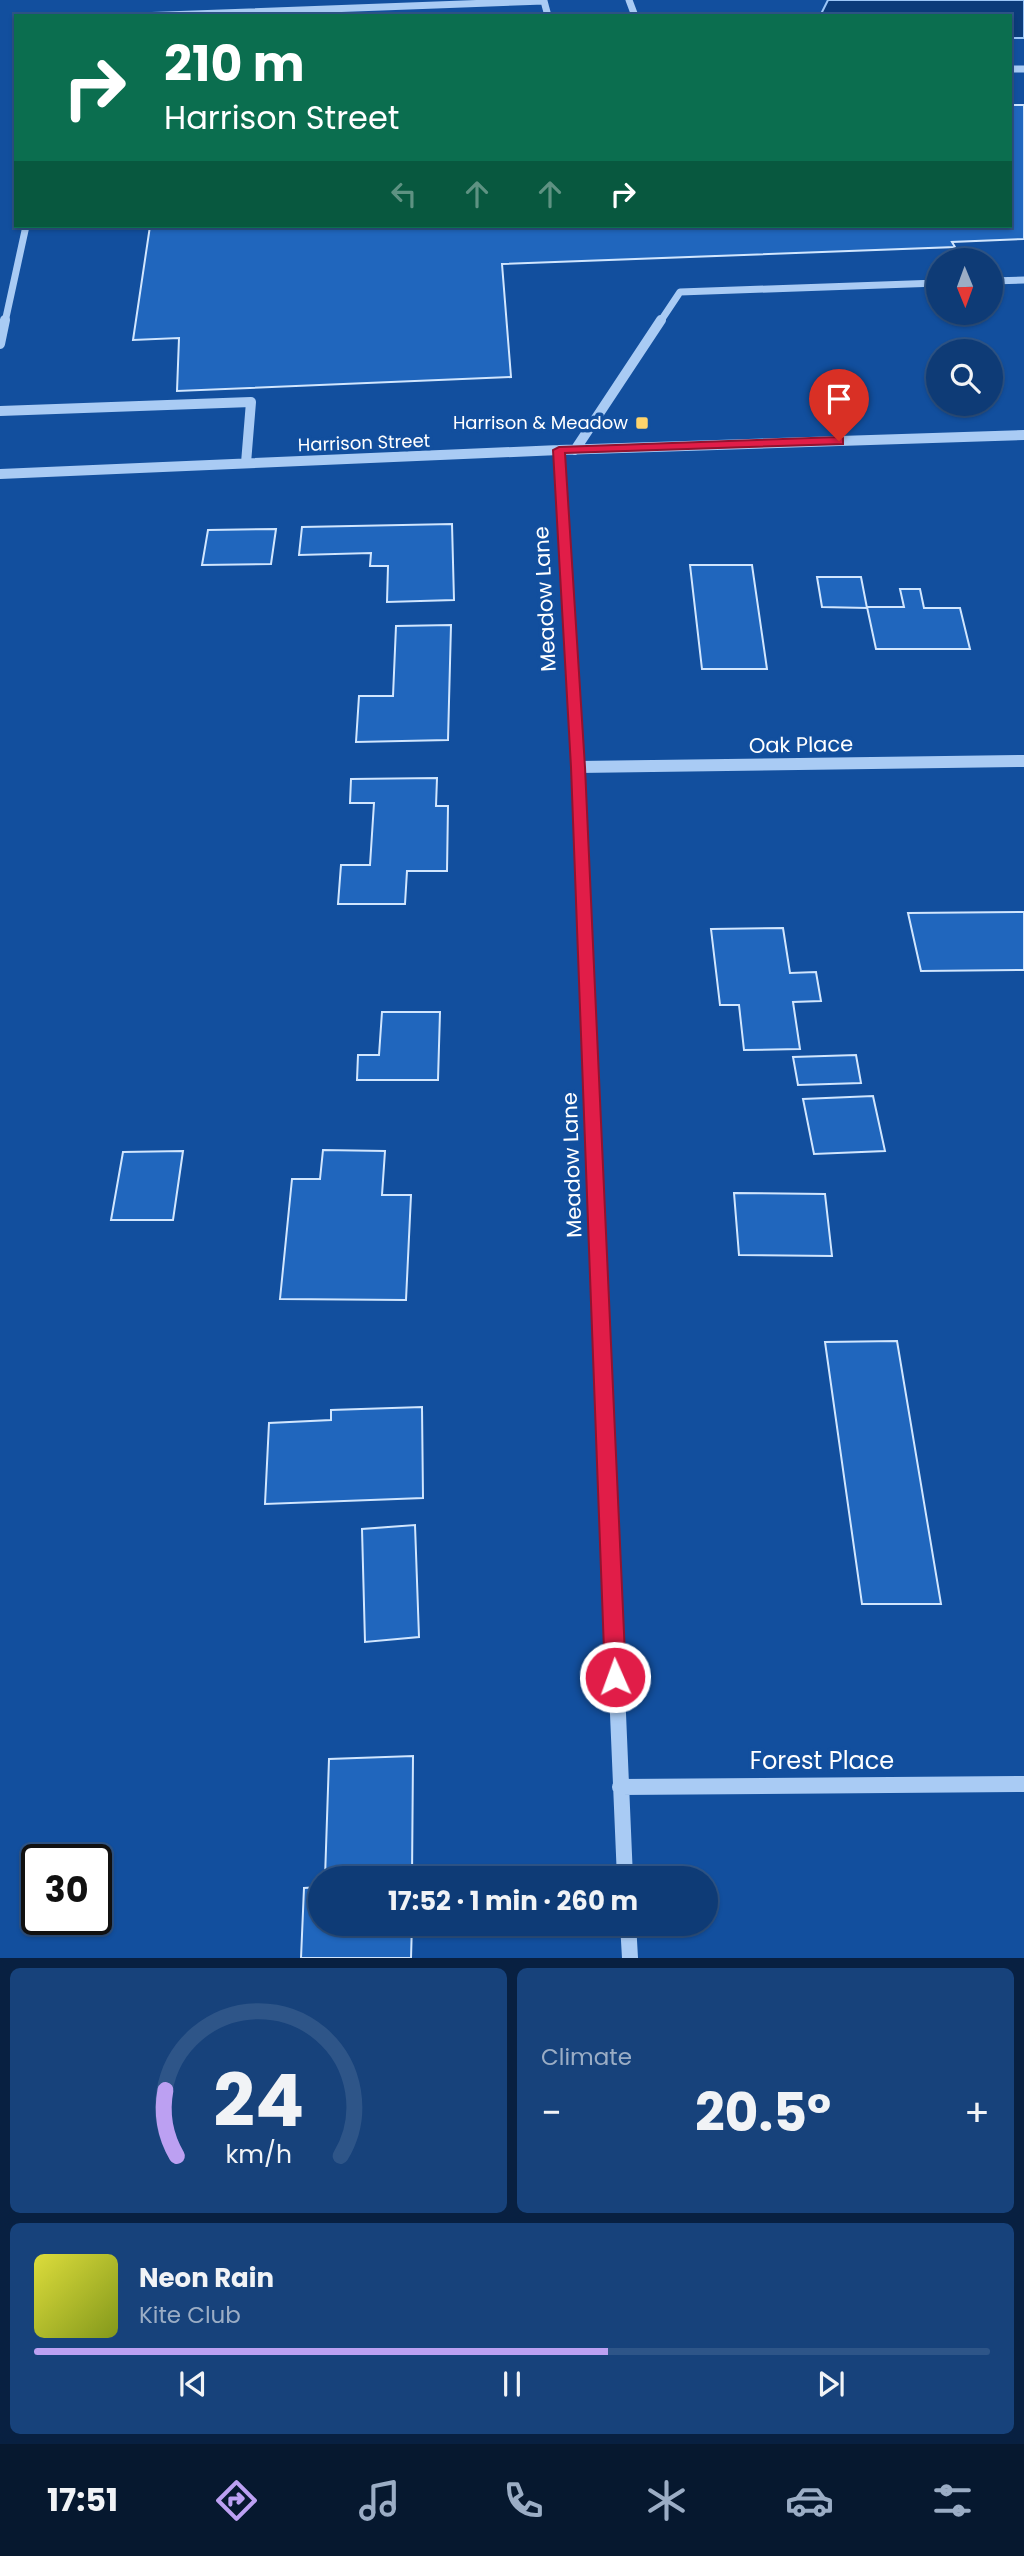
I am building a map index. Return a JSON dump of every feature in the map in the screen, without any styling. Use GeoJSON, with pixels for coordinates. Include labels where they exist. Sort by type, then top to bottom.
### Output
{"type":"FeatureCollection","features":[{"type":"Feature","properties":{"kind":"street"},"geometry":{"type":"LineString","coordinates":[[173,14],[347,4],[552,0]]}},
{"type":"Feature","properties":{"kind":"street"},"geometry":{"type":"LineString","coordinates":[[0,344],[26,228]]}},
{"type":"Feature","properties":{"kind":"street"},"geometry":{"type":"LineString","coordinates":[[1003,281],[1024,280]]}},
{"type":"Feature","properties":{"kind":"street"},"geometry":{"type":"LineString","coordinates":[[575,450],[680,292],[926,283]]}},
{"type":"Feature","properties":{"kind":"street"},"geometry":{"type":"LineString","coordinates":[[0,411],[251,402],[246,463]]}},
{"type":"Feature","properties":{"kind":"street","name":"Harrison Street"},"geometry":{"type":"LineString","coordinates":[[0,474],[559,450],[1024,435]]}},
{"type":"Feature","properties":{"kind":"street","name":"Meadow Lane"},"geometry":{"type":"LineString","coordinates":[[559,450],[578,767],[624,1866]]}},
{"type":"Feature","properties":{"kind":"street","name":"Oak Place"},"geometry":{"type":"LineString","coordinates":[[578,767],[1024,761]]}},
{"type":"Feature","properties":{"kind":"street","name":"Forest Place"},"geometry":{"type":"LineString","coordinates":[[620,1787],[1024,1784]]}},
{"type":"Feature","properties":{"kind":"street"},"geometry":{"type":"LineString","coordinates":[[629,1936],[630,1958]]}},
{"type":"Feature","properties":{"kind":"water"},"geometry":{"type":"Polygon","coordinates":[[[828,0],[1024,0],[1024,38],[1012,38],[1012,14],[821,14],[828,0]]]}},
{"type":"Feature","properties":{"kind":"building"},"geometry":{"type":"Polygon","coordinates":[[[1012,105],[1024,105],[1024,239],[952,242],[955,247],[502,264],[511,377],[177,391],[179,338],[133,340],[150,228],[1012,228],[1012,105]]]}},
{"type":"Feature","properties":{"kind":"building"},"geometry":{"type":"Polygon","coordinates":[[[452,524],[454,600],[387,602],[388,566],[370,566],[371,553],[299,555],[302,527],[452,524]]]}},
{"type":"Feature","properties":{"kind":"building"},"geometry":{"type":"Polygon","coordinates":[[[276,529],[271,564],[202,565],[208,530],[276,529]]]}},
{"type":"Feature","properties":{"kind":"building"},"geometry":{"type":"Polygon","coordinates":[[[690,565],[752,565],[767,669],[702,669],[690,565]]]}},
{"type":"Feature","properties":{"kind":"building"},"geometry":{"type":"Polygon","coordinates":[[[817,577],[861,577],[867,608],[822,607],[817,577]]]}},
{"type":"Feature","properties":{"kind":"building"},"geometry":{"type":"Polygon","coordinates":[[[900,589],[920,589],[924,608],[960,608],[970,649],[876,649],[867,607],[904,607],[900,589]]]}},
{"type":"Feature","properties":{"kind":"building"},"geometry":{"type":"Polygon","coordinates":[[[451,625],[448,740],[356,742],[359,696],[393,696],[396,626],[451,625]]]}},
{"type":"Feature","properties":{"kind":"building"},"geometry":{"type":"Polygon","coordinates":[[[437,778],[436,806],[448,806],[447,871],[407,871],[405,904],[338,904],[341,865],[370,865],[374,803],[350,803],[351,779],[437,778]]]}},
{"type":"Feature","properties":{"kind":"building"},"geometry":{"type":"Polygon","coordinates":[[[1024,912],[1024,970],[921,971],[908,913],[1024,912]]]}},
{"type":"Feature","properties":{"kind":"building"},"geometry":{"type":"Polygon","coordinates":[[[783,928],[790,973],[816,972],[821,1001],[793,1002],[800,1049],[744,1050],[739,1005],[720,1005],[711,929],[783,928]]]}},
{"type":"Feature","properties":{"kind":"building"},"geometry":{"type":"Polygon","coordinates":[[[382,1012],[440,1012],[438,1080],[357,1080],[358,1055],[379,1055],[382,1012]]]}},
{"type":"Feature","properties":{"kind":"building"},"geometry":{"type":"Polygon","coordinates":[[[856,1055],[861,1083],[798,1085],[793,1057],[856,1055]]]}},
{"type":"Feature","properties":{"kind":"building"},"geometry":{"type":"Polygon","coordinates":[[[873,1096],[885,1151],[814,1154],[803,1099],[873,1096]]]}},
{"type":"Feature","properties":{"kind":"building"},"geometry":{"type":"Polygon","coordinates":[[[323,1150],[385,1151],[382,1195],[411,1195],[406,1300],[280,1299],[292,1179],[320,1179],[323,1150]]]}},
{"type":"Feature","properties":{"kind":"building"},"geometry":{"type":"Polygon","coordinates":[[[183,1151],[173,1220],[111,1220],[123,1152],[183,1151]]]}},
{"type":"Feature","properties":{"kind":"building"},"geometry":{"type":"Polygon","coordinates":[[[734,1193],[825,1194],[832,1256],[739,1255],[734,1193]]]}},
{"type":"Feature","properties":{"kind":"building"},"geometry":{"type":"Polygon","coordinates":[[[897,1341],[941,1604],[862,1604],[825,1342],[897,1341]]]}},
{"type":"Feature","properties":{"kind":"building"},"geometry":{"type":"Polygon","coordinates":[[[422,1407],[423,1498],[265,1504],[269,1423],[331,1420],[331,1410],[422,1407]]]}},
{"type":"Feature","properties":{"kind":"building"},"geometry":{"type":"Polygon","coordinates":[[[415,1525],[419,1637],[365,1642],[362,1529],[415,1525]]]}},
{"type":"Feature","properties":{"kind":"building"},"geometry":{"type":"Polygon","coordinates":[[[413,1756],[412,1866],[325,1866],[329,1759],[413,1756]]]}},
{"type":"Feature","properties":{"kind":"building"},"geometry":{"type":"Polygon","coordinates":[[[304,1888],[308,1888],[308,1936],[412,1936],[411,1958],[301,1958],[304,1888]]]}},
{"type":"Feature","properties":{"kind":"place","name":"Harrison & Meadow"},"geometry":{"type":"Point","coordinates":[642,423]}},
{"type":"Feature","properties":{"kind":"route"},"geometry":{"type":"LineString","coordinates":[[615,1677],[578,767],[559,450],[839,441]]}}]}
